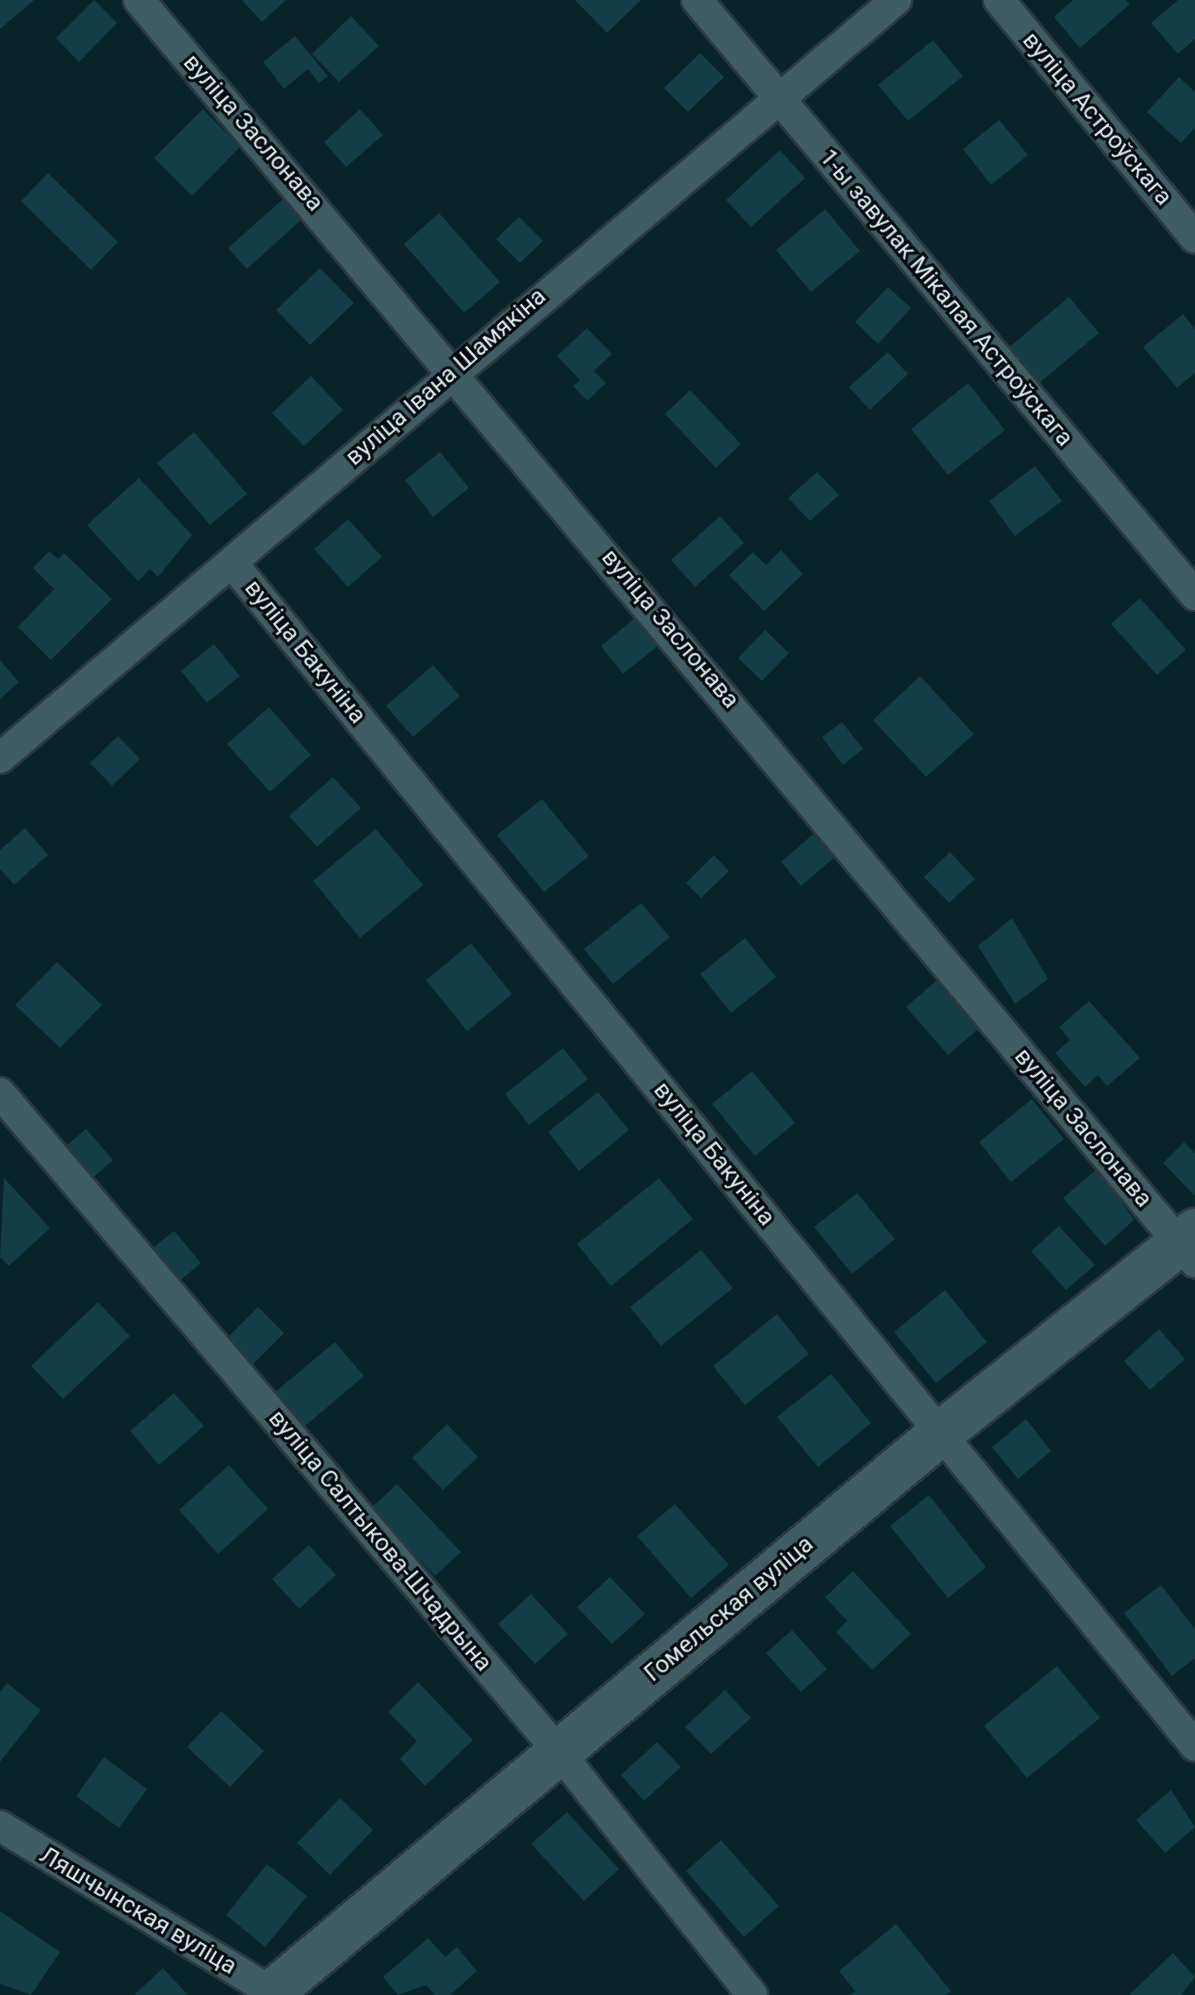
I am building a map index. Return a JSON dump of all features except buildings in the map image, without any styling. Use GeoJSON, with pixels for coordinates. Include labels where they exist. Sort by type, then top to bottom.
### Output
{"type":"FeatureCollection","features":[{"type":"Feature","properties":{"kind":"street","name":"вуліца Заслонава"},"geometry":{"type":"LineString","coordinates":[[139,0],[453,367],[1190,1246]]}},
{"type":"Feature","properties":{"kind":"street","name":"1-ы завулак Мікалая Астроўскага"},"geometry":{"type":"LineString","coordinates":[[697,0],[1195,595]]}},
{"type":"Feature","properties":{"kind":"street","name":"вуліца Івана Шамякіна"},"geometry":{"type":"LineString","coordinates":[[0,758],[232,563],[453,367],[896,0]]}},
{"type":"Feature","properties":{"kind":"street","name":"вуліца Астроўскага"},"geometry":{"type":"LineString","coordinates":[[999,0],[1195,238]]}},
{"type":"Feature","properties":{"kind":"street","name":"вуліца Бакуніна"},"geometry":{"type":"LineString","coordinates":[[232,563],[1195,1746]]}},
{"type":"Feature","properties":{"kind":"street","name":"вуліца Салтыкова-Шчадрына"},"geometry":{"type":"LineString","coordinates":[[0,1093],[558,1751],[752,1995]]}},
{"type":"Feature","properties":{"kind":"street","name":"Гомельская вуліца"},"geometry":{"type":"LineString","coordinates":[[273,1994],[558,1751],[941,1433],[1190,1246]]}},
{"type":"Feature","properties":{"kind":"street","name":"Ляшчынская вуліца"},"geometry":{"type":"LineString","coordinates":[[0,1826],[273,1994]]}}]}
